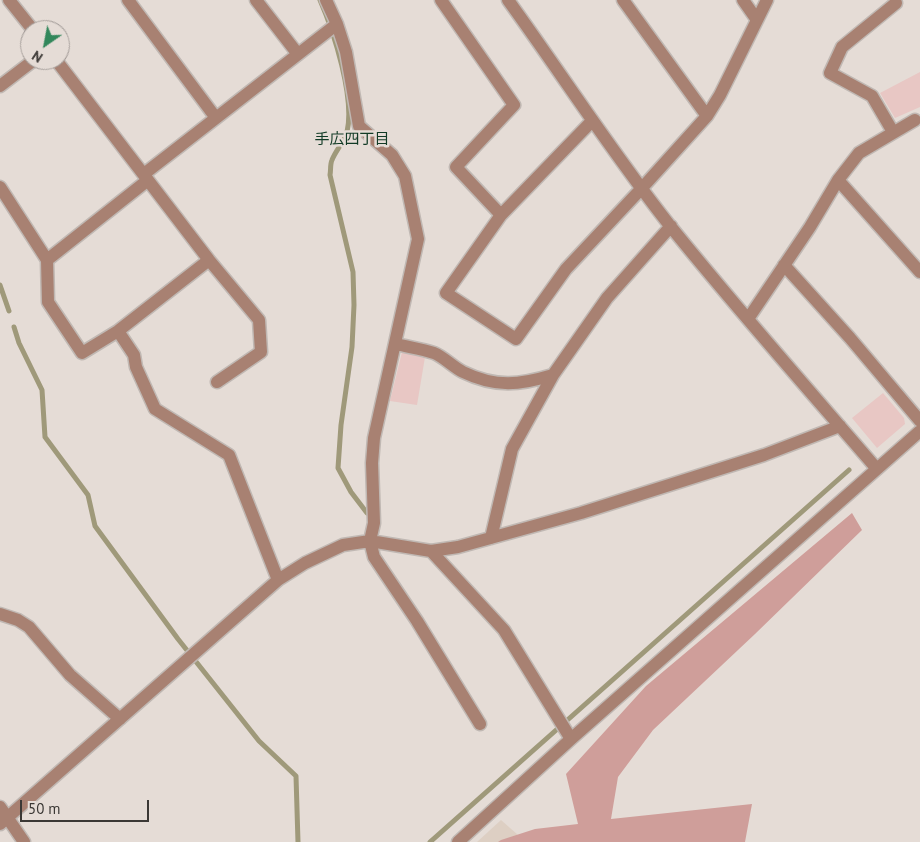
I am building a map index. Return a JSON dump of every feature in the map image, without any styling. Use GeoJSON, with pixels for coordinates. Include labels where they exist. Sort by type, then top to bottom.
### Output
{"type":"FeatureCollection","features":[{"type":"Feature","properties":{"kind":"street"},"geometry":{"type":"LineString","coordinates":[[128,0],[216,118]]}},
{"type":"Feature","properties":{"kind":"street"},"geometry":{"type":"LineString","coordinates":[[256,0],[297,53]]}},
{"type":"Feature","properties":{"kind":"street"},"geometry":{"type":"LineString","coordinates":[[326,0],[337,24],[346,52],[359,126],[392,155],[406,176],[418,239],[374,438],[372,463],[374,523],[370,541],[374,557],[417,621],[480,724]]}},
{"type":"Feature","properties":{"kind":"street"},"geometry":{"type":"LineString","coordinates":[[441,0],[514,105],[456,167],[501,215]]}},
{"type":"Feature","properties":{"kind":"street"},"geometry":{"type":"LineString","coordinates":[[508,0],[592,121],[671,226],[877,469]]}},
{"type":"Feature","properties":{"kind":"street"},"geometry":{"type":"LineString","coordinates":[[623,0],[707,116]]}},
{"type":"Feature","properties":{"kind":"street"},"geometry":{"type":"LineString","coordinates":[[743,0],[757,20]]}},
{"type":"Feature","properties":{"kind":"street"},"geometry":{"type":"LineString","coordinates":[[592,121],[501,215],[446,293],[516,340],[566,268],[707,116],[767,0]]}},
{"type":"Feature","properties":{"kind":"street"},"geometry":{"type":"LineString","coordinates":[[12,1],[26,20]]}},
{"type":"Feature","properties":{"kind":"street"},"geometry":{"type":"LineString","coordinates":[[893,132],[872,96],[830,73],[842,48],[896,3]]}},
{"type":"Feature","properties":{"kind":"street"},"geometry":{"type":"LineString","coordinates":[[47,260],[216,118],[297,53],[337,24]]}},
{"type":"Feature","properties":{"kind":"street"},"geometry":{"type":"LineString","coordinates":[[0,86],[21,70]]}},
{"type":"Feature","properties":{"kind":"street"},"geometry":{"type":"LineString","coordinates":[[64,70],[210,260],[259,320],[261,352],[217,382]]}},
{"type":"Feature","properties":{"kind":"street"},"geometry":{"type":"LineString","coordinates":[[748,319],[810,227],[838,180],[859,153],[915,120]]}},
{"type":"Feature","properties":{"kind":"street"},"geometry":{"type":"LineString","coordinates":[[838,180],[920,272]]}},
{"type":"Feature","properties":{"kind":"street"},"geometry":{"type":"LineString","coordinates":[[0,187],[47,260],[48,302],[82,353],[118,330],[210,260]]}},
{"type":"Feature","properties":{"kind":"street"},"geometry":{"type":"LineString","coordinates":[[491,538],[512,448],[553,375],[607,298],[671,226]]}},
{"type":"Feature","properties":{"kind":"street"},"geometry":{"type":"LineString","coordinates":[[784,265],[850,338],[920,421]]}},
{"type":"Feature","properties":{"kind":"street"},"geometry":{"type":"LineString","coordinates":[[118,330],[134,355],[136,367],[155,410],[229,455],[278,580]]}},
{"type":"Feature","properties":{"kind":"street"},"geometry":{"type":"LineString","coordinates":[[396,344],[435,354],[465,373],[487,381],[514,385],[553,375]]}},
{"type":"Feature","properties":{"kind":"street"},"geometry":{"type":"LineString","coordinates":[[3,821],[278,580],[323,554],[343,545],[370,541],[431,551],[458,547],[581,513],[764,454],[840,426]]}},
{"type":"Feature","properties":{"kind":"street"},"geometry":{"type":"LineString","coordinates":[[458,842],[571,739],[920,432]]}},
{"type":"Feature","properties":{"kind":"street"},"geometry":{"type":"LineString","coordinates":[[431,551],[504,630],[571,739]]}},
{"type":"Feature","properties":{"kind":"street"},"geometry":{"type":"LineString","coordinates":[[0,614],[29,626],[70,674],[120,719]]}},
{"type":"Feature","properties":{"kind":"street"},"geometry":{"type":"LineString","coordinates":[[0,807],[3,821],[24,842]]}},
{"type":"Feature","properties":{"kind":"shaded area"},"geometry":{"type":"Polygon","coordinates":[[[920,72],[920,107],[895,118],[880,93],[920,72]]]}},
{"type":"Feature","properties":{"kind":"shaded area"},"geometry":{"type":"Polygon","coordinates":[[[402,352],[425,357],[417,405],[390,401],[402,352]]]}},
{"type":"Feature","properties":{"kind":"shaded area"},"geometry":{"type":"Polygon","coordinates":[[[883,393],[904,418],[905,424],[877,448],[852,418],[883,393]]]}},
{"type":"Feature","properties":{"kind":"shaded area"},"geometry":{"type":"Polygon","coordinates":[[[852,513],[862,530],[653,730],[618,777],[611,819],[752,804],[745,842],[498,842],[535,829],[578,824],[566,774],[646,686],[852,513]]]}},
{"type":"Feature","properties":{"kind":"shaded area"},"geometry":{"type":"Polygon","coordinates":[[[501,820],[526,842],[477,842],[501,820]]]}},
{"type":"Feature","properties":{"kind":"waterway"},"geometry":{"type":"LineString","coordinates":[[320,0],[342,65],[349,118],[347,132],[332,160],[330,175],[353,272],[354,305],[352,347],[341,425],[338,468],[351,492],[367,513]]}},
{"type":"Feature","properties":{"kind":"waterway"},"geometry":{"type":"LineString","coordinates":[[0,285],[9,311]]}},
{"type":"Feature","properties":{"kind":"waterway"},"geometry":{"type":"LineString","coordinates":[[14,327],[19,343],[42,390],[45,437],[88,495],[95,526],[178,639],[259,741],[296,776],[298,842]]}},
{"type":"Feature","properties":{"kind":"waterway"},"geometry":{"type":"LineString","coordinates":[[430,842],[849,470]]}},
{"type":"Feature","properties":{"kind":"district","name":"手広四丁目"},"geometry":{"type":"Point","coordinates":[352,140]}}]}
